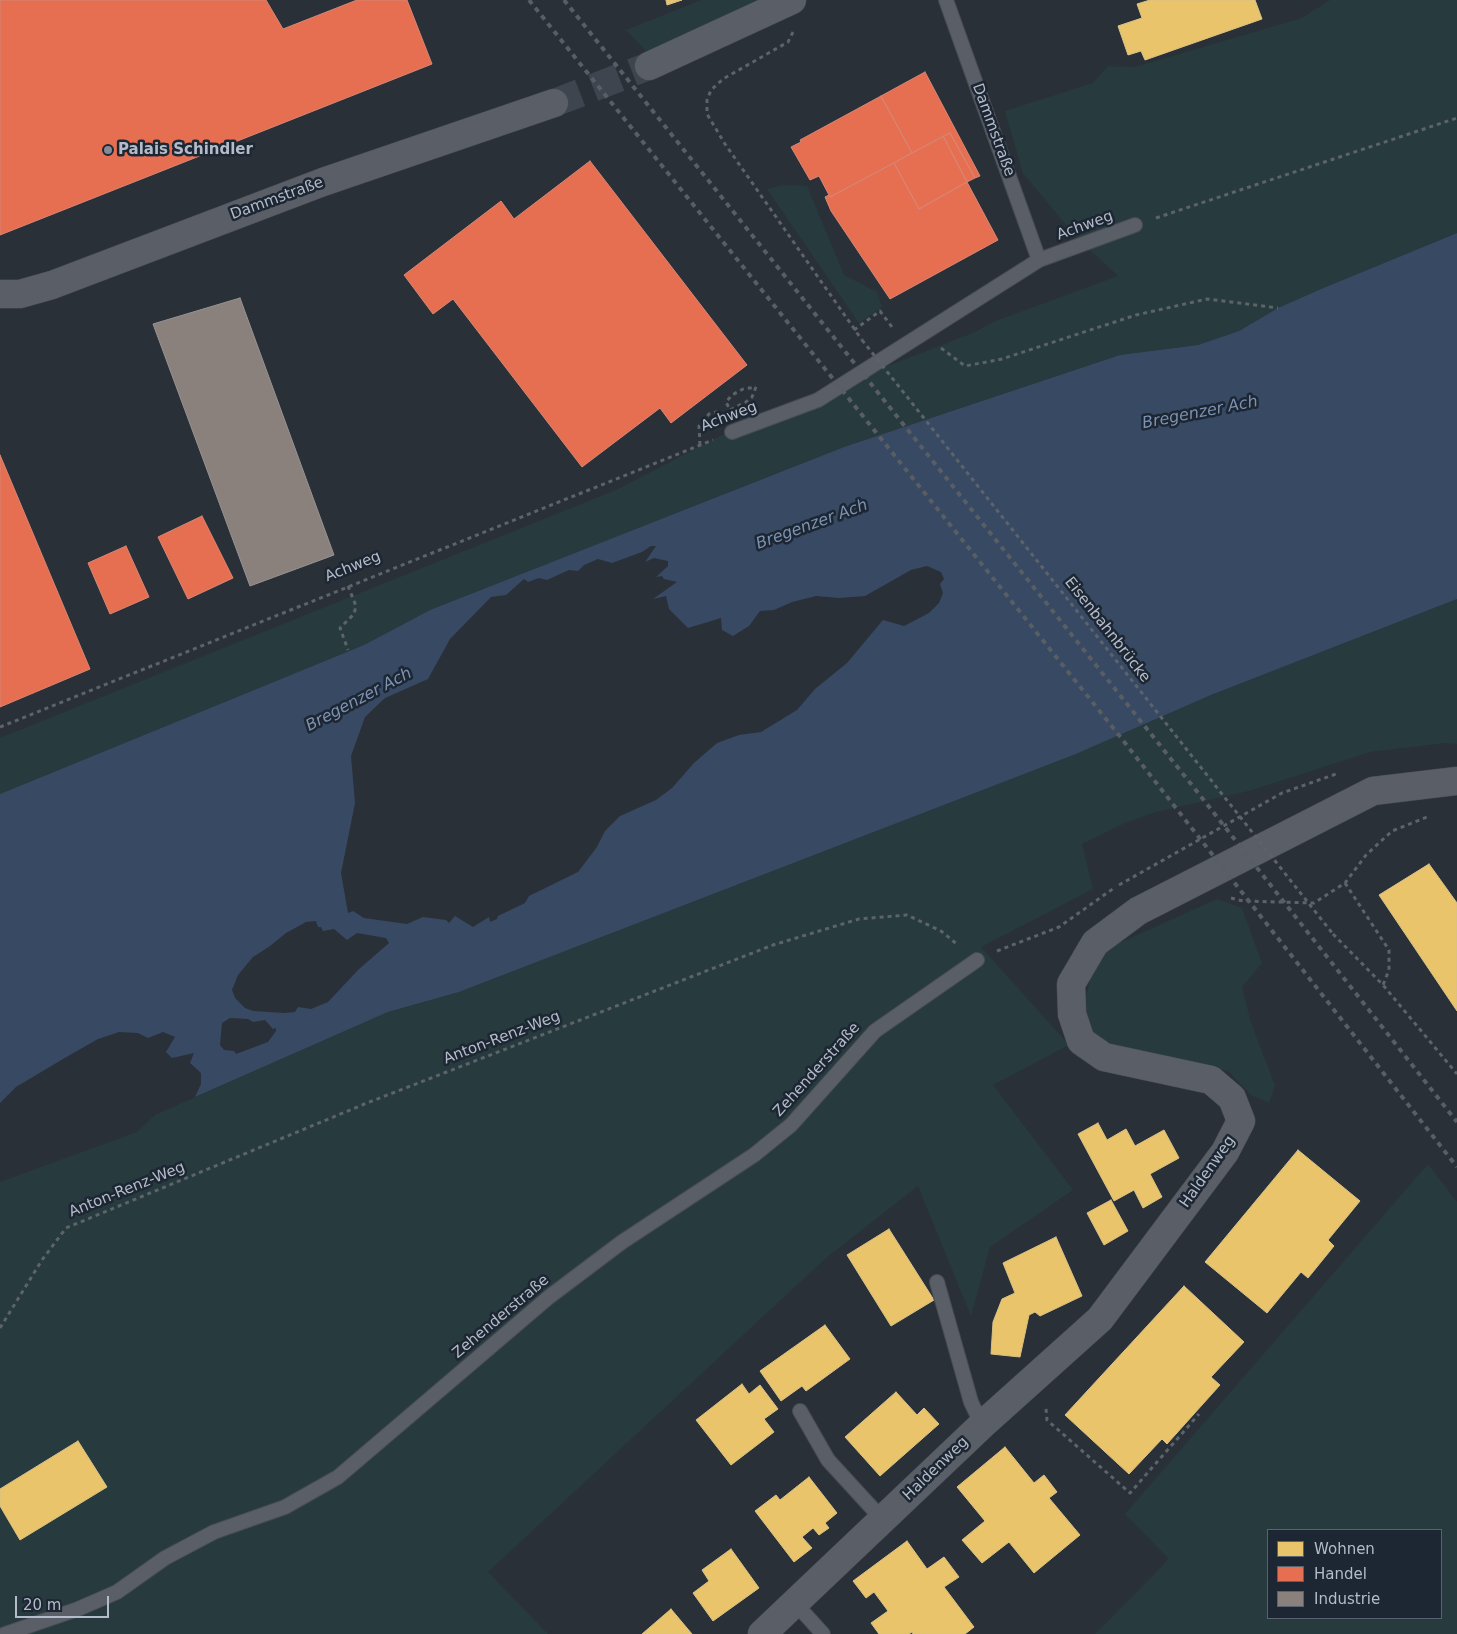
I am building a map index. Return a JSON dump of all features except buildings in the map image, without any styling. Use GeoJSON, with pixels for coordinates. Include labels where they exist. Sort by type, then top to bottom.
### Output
{"type":"FeatureCollection","features":[{"type":"Feature","properties":{"kind":"street"},"geometry":{"type":"LineString","coordinates":[[649,66],[794,12]]}},
{"type":"Feature","properties":{"kind":"street","name":"Dammstraße"},"geometry":{"type":"LineString","coordinates":[[0,294],[20,294],[52,285],[322,182],[554,103]]}},
{"type":"Feature","properties":{"kind":"street","name":"Haldenweg"},"geometry":{"type":"LineString","coordinates":[[762,1634],[982,1425],[1100,1320],[1225,1152],[1241,1121],[1232,1098],[1211,1080],[1104,1057],[1081,1041],[1072,1014],[1071,984],[1095,943],[1138,911],[1373,792],[1457,781]]}},
{"type":"Feature","properties":{"kind":"lane","name":"Dammstraße"},"geometry":{"type":"LineString","coordinates":[[946,0],[1039,260]]}},
{"type":"Feature","properties":{"kind":"lane","name":"Achweg"},"geometry":{"type":"LineString","coordinates":[[732,432],[818,400],[1039,260],[1135,225]]}},
{"type":"Feature","properties":{"kind":"lane","name":"Zehenderstraße"},"geometry":{"type":"LineString","coordinates":[[5,1634],[78,1609],[117,1592],[165,1558],[214,1532],[285,1507],[338,1477],[425,1401],[549,1298],[622,1242],[754,1155],[791,1124],[875,1031],[976,960]]}},
{"type":"Feature","properties":{"kind":"lane"},"geometry":{"type":"LineString","coordinates":[[937,1282],[971,1402],[982,1425]]}},
{"type":"Feature","properties":{"kind":"lane"},"geometry":{"type":"LineString","coordinates":[[800,1411],[828,1460],[883,1520]]}},
{"type":"Feature","properties":{"kind":"lane"},"geometry":{"type":"LineString","coordinates":[[795,1603],[823,1634]]}},
{"type":"Feature","properties":{"kind":"path","name":"Eisenbahnbrücke"},"geometry":{"type":"LineString","coordinates":[[794,12],[788,42],[722,79],[711,90],[707,100],[707,114],[715,129],[854,330],[1333,934],[1383,985],[1457,1074]]}},
{"type":"Feature","properties":{"kind":"path","name":"Achweg"},"geometry":{"type":"LineString","coordinates":[[1135,225],[1457,118]]}},
{"type":"Feature","properties":{"kind":"path"},"geometry":{"type":"LineString","coordinates":[[930,330],[942,348],[965,366],[1002,359],[1136,315],[1207,299],[1278,308]]}},
{"type":"Feature","properties":{"kind":"path"},"geometry":{"type":"LineString","coordinates":[[854,330],[880,311],[906,346]]}},
{"type":"Feature","properties":{"kind":"path"},"geometry":{"type":"LineString","coordinates":[[700,445],[699,426],[709,414],[741,406],[752,397],[756,387],[736,392],[726,402],[728,408]]}},
{"type":"Feature","properties":{"kind":"path","name":"Achweg"},"geometry":{"type":"LineString","coordinates":[[0,726],[732,432]]}},
{"type":"Feature","properties":{"kind":"path"},"geometry":{"type":"LineString","coordinates":[[348,586],[356,606],[354,614],[340,628],[348,650]]}},
{"type":"Feature","properties":{"kind":"path"},"geometry":{"type":"LineString","coordinates":[[1186,887],[1243,901],[1314,903],[1345,883],[1366,855],[1392,831],[1430,815]]}},
{"type":"Feature","properties":{"kind":"path"},"geometry":{"type":"LineString","coordinates":[[1345,883],[1389,950],[1389,970],[1383,985]]}},
{"type":"Feature","properties":{"kind":"path","name":"Anton-Renz-Weg"},"geometry":{"type":"LineString","coordinates":[[0,1328],[42,1260],[66,1228],[368,1103],[772,945],[859,919],[907,915],[941,931],[976,960]]}},
{"type":"Feature","properties":{"kind":"path"},"geometry":{"type":"LineString","coordinates":[[976,960],[1059,927]]}},
{"type":"Feature","properties":{"kind":"path"},"geometry":{"type":"LineString","coordinates":[[1046,1409],[1047,1420],[1130,1493],[1199,1414]]}},
{"type":"Feature","properties":{"kind":"green space"},"geometry":{"type":"Polygon","coordinates":[[[701,0],[756,0],[752,13],[648,53],[626,30],[701,0]]]}},
{"type":"Feature","properties":{"kind":"green space"},"geometry":{"type":"Polygon","coordinates":[[[1330,0],[1457,0],[1457,233],[1278,308],[1239,331],[1198,345],[1120,355],[844,447],[430,610],[364,645],[0,794],[0,738],[616,490],[755,418],[975,332],[993,322],[1118,276],[1075,236],[1023,173],[1005,111],[1093,83],[1108,66],[1135,67],[1302,18],[1330,0]]]}},
{"type":"Feature","properties":{"kind":"green space"},"geometry":{"type":"Polygon","coordinates":[[[783,185],[807,186],[844,275],[877,292],[882,307],[859,323],[767,189],[783,185]]]}},
{"type":"Feature","properties":{"kind":"green space"},"geometry":{"type":"Polygon","coordinates":[[[1457,599],[1457,744],[1445,743],[1370,752],[1249,791],[1156,812],[1125,823],[1082,844],[1093,889],[981,947],[1069,1045],[993,1085],[1073,1190],[990,1247],[971,1316],[918,1186],[826,1258],[488,1572],[548,1634],[0,1634],[0,1182],[137,1132],[155,1115],[388,1012],[459,992],[1076,754],[1211,695],[1457,599]]]}},
{"type":"Feature","properties":{"kind":"green space"},"geometry":{"type":"Polygon","coordinates":[[[1217,899],[1242,908],[1262,963],[1242,987],[1251,1023],[1275,1085],[1269,1103],[1251,1095],[1228,1071],[1147,1055],[1106,1044],[1091,1031],[1083,1010],[1090,980],[1106,949],[1217,899]]]}},
{"type":"Feature","properties":{"kind":"green space"},"geometry":{"type":"Polygon","coordinates":[[[1428,1164],[1457,1202],[1457,1634],[1095,1634],[1169,1559],[1125,1514],[1428,1164]]]}},
{"type":"Feature","properties":{"kind":"water","name":"Bregenzer Ach"},"geometry":{"type":"Polygon","coordinates":[[[1457,233],[1457,599],[1211,695],[1076,754],[459,992],[388,1012],[195,1097],[201,1084],[201,1073],[190,1063],[194,1053],[172,1058],[166,1052],[175,1037],[163,1032],[148,1038],[138,1033],[119,1032],[98,1039],[16,1087],[0,1103],[0,794],[364,645],[430,610],[844,447],[1120,355],[1198,345],[1239,331],[1278,308],[1457,233]],[[651,546],[642,552],[612,563],[598,559],[584,565],[578,571],[569,570],[547,580],[539,578],[528,582],[524,579],[506,595],[491,597],[450,639],[428,679],[385,698],[365,717],[351,756],[355,803],[341,873],[348,913],[353,911],[364,918],[407,924],[423,917],[446,920],[449,923],[455,916],[473,927],[489,917],[490,922],[497,919],[498,916],[525,903],[529,896],[578,872],[597,847],[605,831],[620,816],[656,800],[672,788],[694,763],[717,743],[739,735],[761,732],[797,710],[815,689],[847,663],[883,620],[904,626],[929,613],[939,603],[943,593],[940,584],[944,579],[941,572],[927,566],[911,570],[865,596],[839,598],[816,596],[792,602],[774,610],[760,611],[749,626],[733,636],[722,630],[721,618],[688,628],[669,609],[666,596],[653,599],[677,582],[664,579],[662,576],[656,577],[668,566],[668,561],[654,558],[645,562],[656,546],[651,546]],[[316,921],[306,922],[286,933],[253,957],[238,975],[232,990],[235,998],[245,1008],[253,1011],[285,1013],[295,1012],[298,1007],[311,1009],[328,1002],[358,970],[389,943],[386,938],[357,933],[347,940],[334,929],[323,931],[321,927],[318,927],[316,921]],[[230,1018],[222,1023],[220,1045],[224,1050],[234,1051],[236,1054],[268,1042],[276,1031],[276,1028],[273,1029],[265,1020],[253,1022],[248,1019],[230,1018]]]}},
{"type":"Feature","properties":{"kind":"tunnel"},"geometry":{"type":"LineString","coordinates":[[554,103],[649,66]]}},
{"type":"Feature","properties":{"kind":"railway"},"geometry":{"type":"LineString","coordinates":[[529,0],[1118,734],[1457,1167]]}},
{"type":"Feature","properties":{"kind":"railway"},"geometry":{"type":"LineString","coordinates":[[564,0],[1195,789],[1457,1122]]}},
{"type":"Feature","properties":{"kind":"place","name":"Palais Schindler"},"geometry":{"type":"Point","coordinates":[108,150]}}]}
